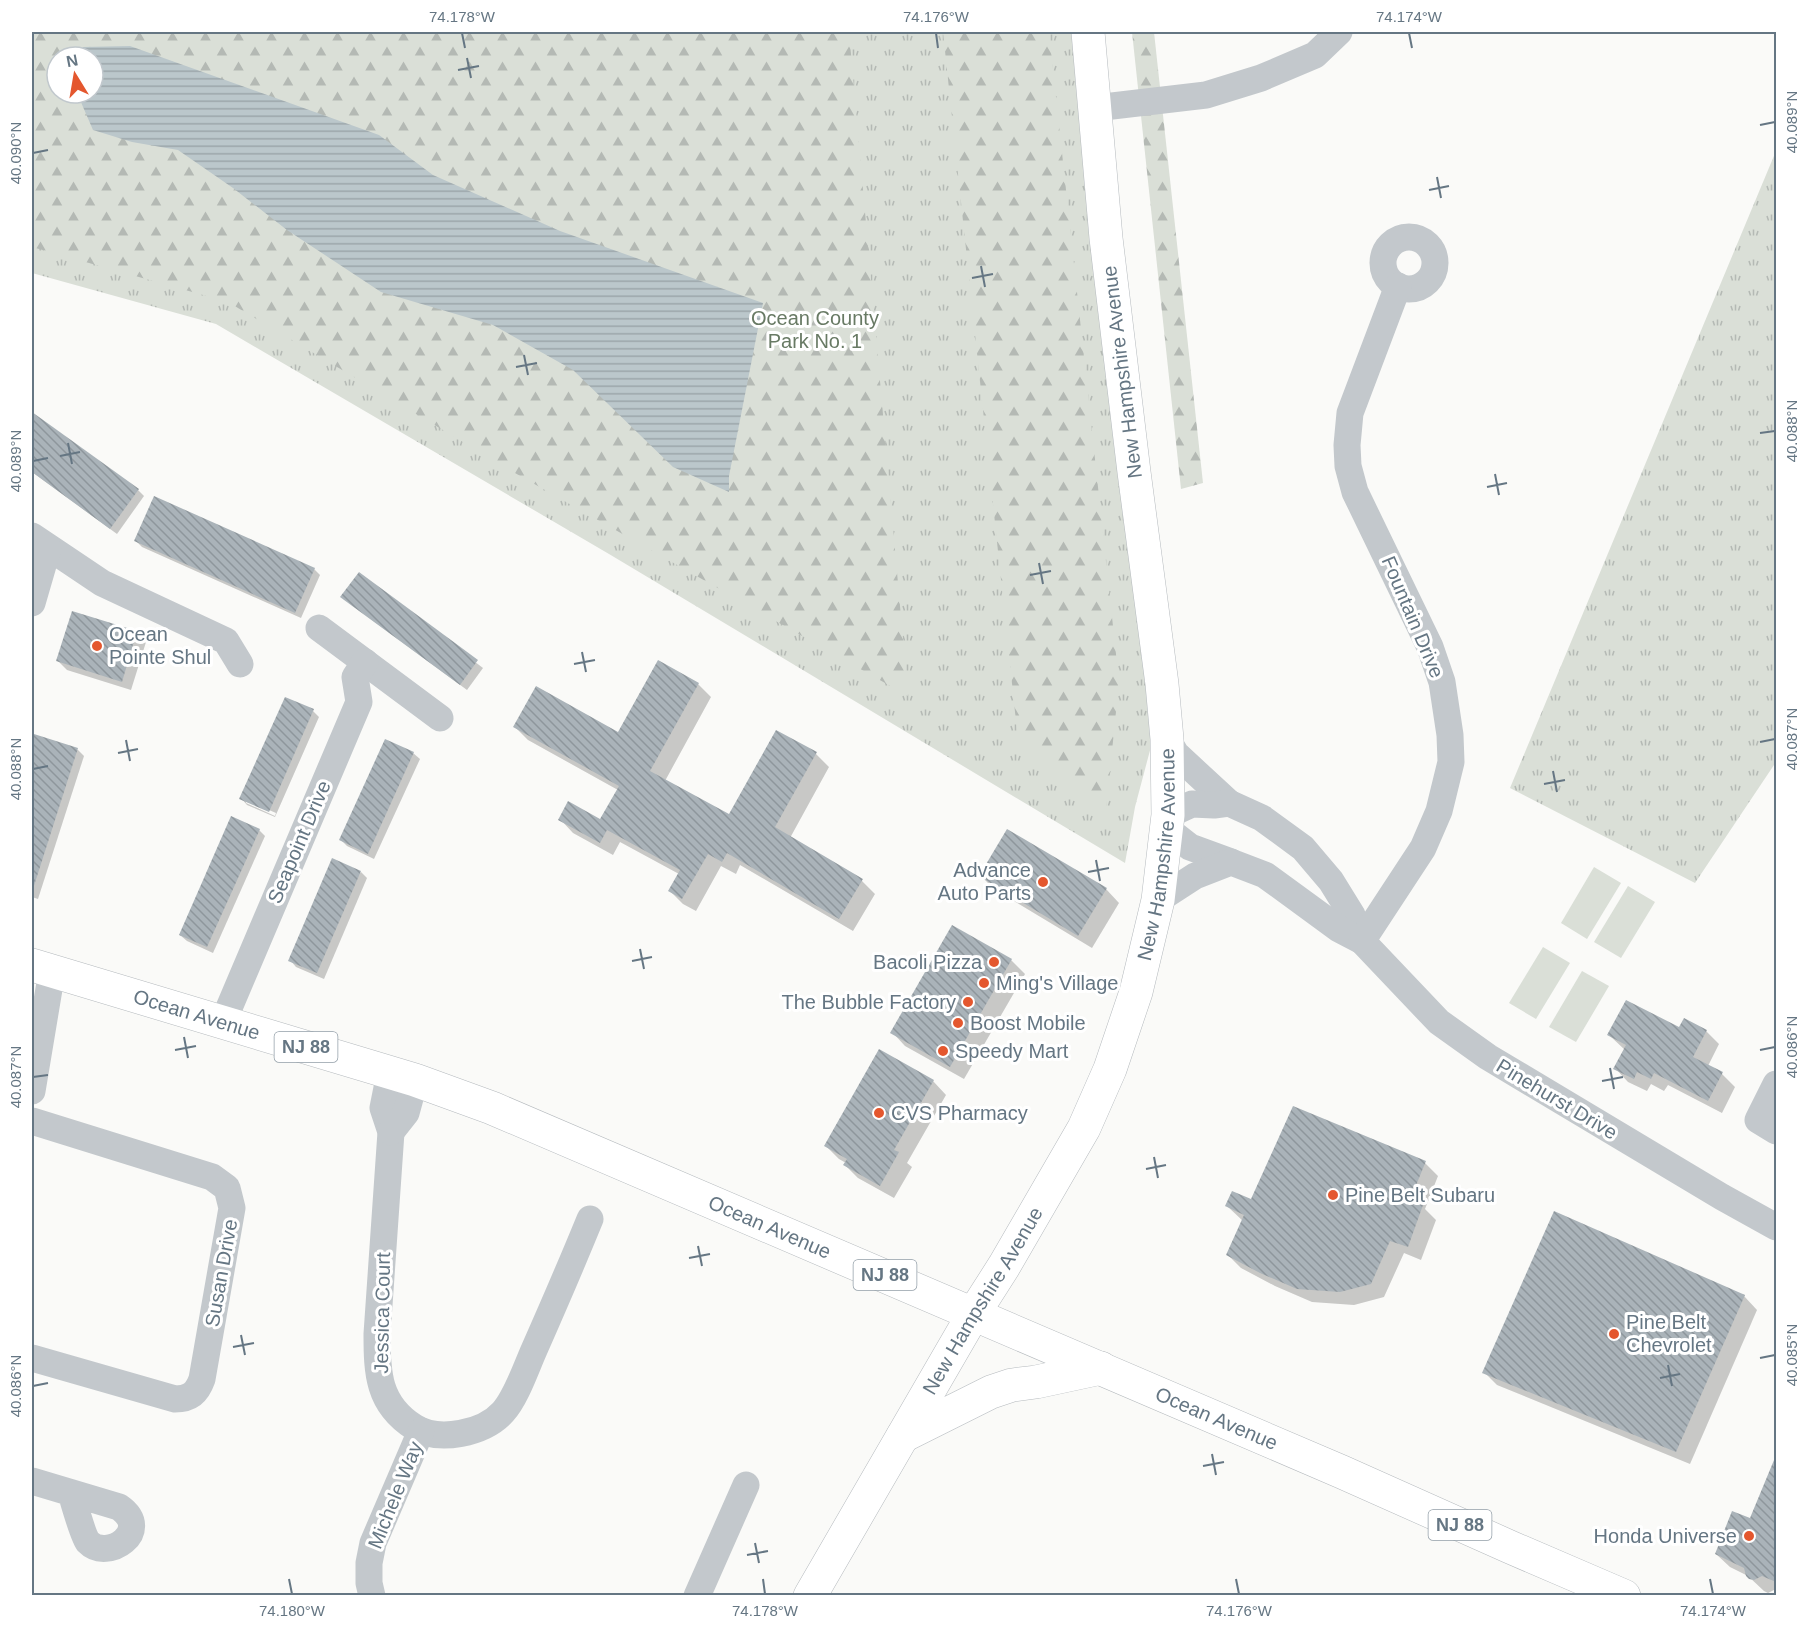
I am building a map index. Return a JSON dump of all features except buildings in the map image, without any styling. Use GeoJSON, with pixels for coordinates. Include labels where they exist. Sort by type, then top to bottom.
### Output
{"type":"FeatureCollection","features":[{"type":"Feature","properties":{"kind":"main road","name":"New Hampshire Avenue"},"geometry":{"type":"LineString","coordinates":[[810,1596],[1091,1115],[1136,992],[1158,900],[1168,822],[1167,739],[1106,238],[1088,32]]}},
{"type":"Feature","properties":{"kind":"main road","name":"Ocean Avenue"},"geometry":{"type":"LineString","coordinates":[[42,968],[403,1076],[492,1108],[1101,1368],[1624,1596]]}},
{"type":"Feature","properties":{"kind":"main road"},"geometry":{"type":"LineString","coordinates":[[903,1436],[991,1392],[1012,1385],[1101,1368]]}},
{"type":"Feature","properties":{"kind":"street"},"geometry":{"type":"LineString","coordinates":[[1095,108],[1206,95],[1261,78],[1315,55],[1338,32]]}},
{"type":"Feature","properties":{"kind":"street","name":"Fountain Drive"},"geometry":{"type":"LineString","coordinates":[[1362,941],[1423,848],[1439,811],[1451,762],[1450,735],[1442,682],[1430,646],[1356,492],[1348,466],[1350,413],[1398,286]]}},
{"type":"Feature","properties":{"kind":"street"},"geometry":{"type":"LineString","coordinates":[[32,603],[40,542],[102,583],[226,641],[240,664]]}},
{"type":"Feature","properties":{"kind":"street"},"geometry":{"type":"LineString","coordinates":[[319,628],[440,718]]}},
{"type":"Feature","properties":{"kind":"street","name":"Seapoint Drive"},"geometry":{"type":"LineString","coordinates":[[223,1022],[359,702],[355,677],[364,662]]}},
{"type":"Feature","properties":{"kind":"street","name":"Pinehurst Drive"},"geometry":{"type":"LineString","coordinates":[[1167,739],[1176,754],[1229,803],[1262,818],[1303,848],[1330,881],[1352,915],[1362,941]]}},
{"type":"Feature","properties":{"kind":"street","name":"Pinehurst Drive"},"geometry":{"type":"LineString","coordinates":[[1229,803],[1192,804],[1168,822],[1190,847],[1265,875],[1339,929],[1362,941],[1439,1022],[1488,1058],[1776,1227]]}},
{"type":"Feature","properties":{"kind":"street"},"geometry":{"type":"LineString","coordinates":[[1158,900],[1195,876],[1231,862]]}},
{"type":"Feature","properties":{"kind":"street"},"geometry":{"type":"LineString","coordinates":[[1320,915],[1339,895]]}},
{"type":"Feature","properties":{"kind":"street"},"geometry":{"type":"LineString","coordinates":[[32,1090],[42,968]]}},
{"type":"Feature","properties":{"kind":"street","name":"Jessica Court"},"geometry":{"type":"LineString","coordinates":[[403,1076],[383,1108],[391,1132],[377,1334],[377,1367],[386,1398],[412,1425],[421,1431]]}},
{"type":"Feature","properties":{"kind":"street"},"geometry":{"type":"LineString","coordinates":[[1776,1084],[1758,1120],[1776,1131]]}},
{"type":"Feature","properties":{"kind":"street","name":"Susan Drive"},"geometry":{"type":"LineString","coordinates":[[32,1120],[212,1177],[227,1188],[232,1208],[202,1379],[197,1391],[192,1395],[175,1399],[32,1358]]}},
{"type":"Feature","properties":{"kind":"street"},"geometry":{"type":"LineString","coordinates":[[421,1431],[442,1434],[460,1433],[490,1424],[505,1411],[520,1383],[590,1220]]}},
{"type":"Feature","properties":{"kind":"street","name":"Michele Way"},"geometry":{"type":"LineString","coordinates":[[372,1596],[369,1583],[369,1563],[373,1543],[421,1431]]}},
{"type":"Feature","properties":{"kind":"street"},"geometry":{"type":"LineString","coordinates":[[32,1481],[71,1493]]}},
{"type":"Feature","properties":{"kind":"street"},"geometry":{"type":"LineString","coordinates":[[697,1596],[746,1485]]}},
{"type":"Feature","properties":{"kind":"green space","name":"Ocean County Park No. 1"},"geometry":{"type":"Polygon","coordinates":[[[32,32],[1087,32],[1153,739],[1135,807],[1125,863],[609,554],[216,324],[32,273],[32,32]]]}},
{"type":"Feature","properties":{"kind":"green space","name":"Ocean County Park No. 1"},"geometry":{"type":"Polygon","coordinates":[[[32,32],[849,32],[908,696],[515,473],[228,302],[32,247],[32,32]]]}},
{"type":"Feature","properties":{"kind":"green space"},"geometry":{"type":"Polygon","coordinates":[[[943,32],[1049,32],[1119,682],[1106,810],[1018,740],[943,32]]]}},
{"type":"Feature","properties":{"kind":"green space"},"geometry":{"type":"Polygon","coordinates":[[[1132,32],[1154,32],[1203,483],[1181,489],[1132,32]]]}},
{"type":"Feature","properties":{"kind":"green space"},"geometry":{"type":"Polygon","coordinates":[[[1776,151],[1776,762],[1695,883],[1510,788],[1776,151]]]}},
{"type":"Feature","properties":{"kind":"green space"},"geometry":{"type":"Polygon","coordinates":[[[1594,867],[1621,883],[1587,939],[1561,923],[1594,867]]]}},
{"type":"Feature","properties":{"kind":"green space"},"geometry":{"type":"Polygon","coordinates":[[[1628,886],[1655,902],[1621,958],[1594,942],[1628,886]]]}},
{"type":"Feature","properties":{"kind":"green space"},"geometry":{"type":"Polygon","coordinates":[[[1543,947],[1570,963],[1536,1019],[1509,1003],[1543,947]]]}},
{"type":"Feature","properties":{"kind":"green space"},"geometry":{"type":"Polygon","coordinates":[[[1582,971],[1609,986],[1576,1042],[1549,1027],[1582,971]]]}},
{"type":"Feature","properties":{"kind":"shaded area"},"geometry":{"type":"Polygon","coordinates":[[[130,46],[379,135],[433,175],[560,231],[763,303],[729,476],[729,492],[673,467],[573,370],[493,325],[381,292],[287,230],[233,188],[178,150],[132,142],[93,130],[82,105],[105,105],[105,47],[130,46]]]}},
{"type":"Feature","properties":{"kind":"place","name":"Ocean Pointe Shul"},"geometry":{"type":"Point","coordinates":[97,646]}},
{"type":"Feature","properties":{"kind":"place","name":"Advance Auto Parts"},"geometry":{"type":"Point","coordinates":[1043,882]}},
{"type":"Feature","properties":{"kind":"place","name":"Bacoli Pizza"},"geometry":{"type":"Point","coordinates":[994,962]}},
{"type":"Feature","properties":{"kind":"place","name":"Ming's Village"},"geometry":{"type":"Point","coordinates":[984,983]}},
{"type":"Feature","properties":{"kind":"place","name":"The Bubble Factory"},"geometry":{"type":"Point","coordinates":[968,1002]}},
{"type":"Feature","properties":{"kind":"place","name":"Boost Mobile"},"geometry":{"type":"Point","coordinates":[958,1023]}},
{"type":"Feature","properties":{"kind":"place","name":"Speedy Mart"},"geometry":{"type":"Point","coordinates":[943,1051]}},
{"type":"Feature","properties":{"kind":"place","name":"CVS Pharmacy"},"geometry":{"type":"Point","coordinates":[879,1113]}},
{"type":"Feature","properties":{"kind":"place","name":"Pine Belt Subaru"},"geometry":{"type":"Point","coordinates":[1333,1195]}},
{"type":"Feature","properties":{"kind":"place","name":"Pine Belt Chevrolet"},"geometry":{"type":"Point","coordinates":[1614,1334]}},
{"type":"Feature","properties":{"kind":"place","name":"Honda Universe"},"geometry":{"type":"Point","coordinates":[1749,1536]}}]}
